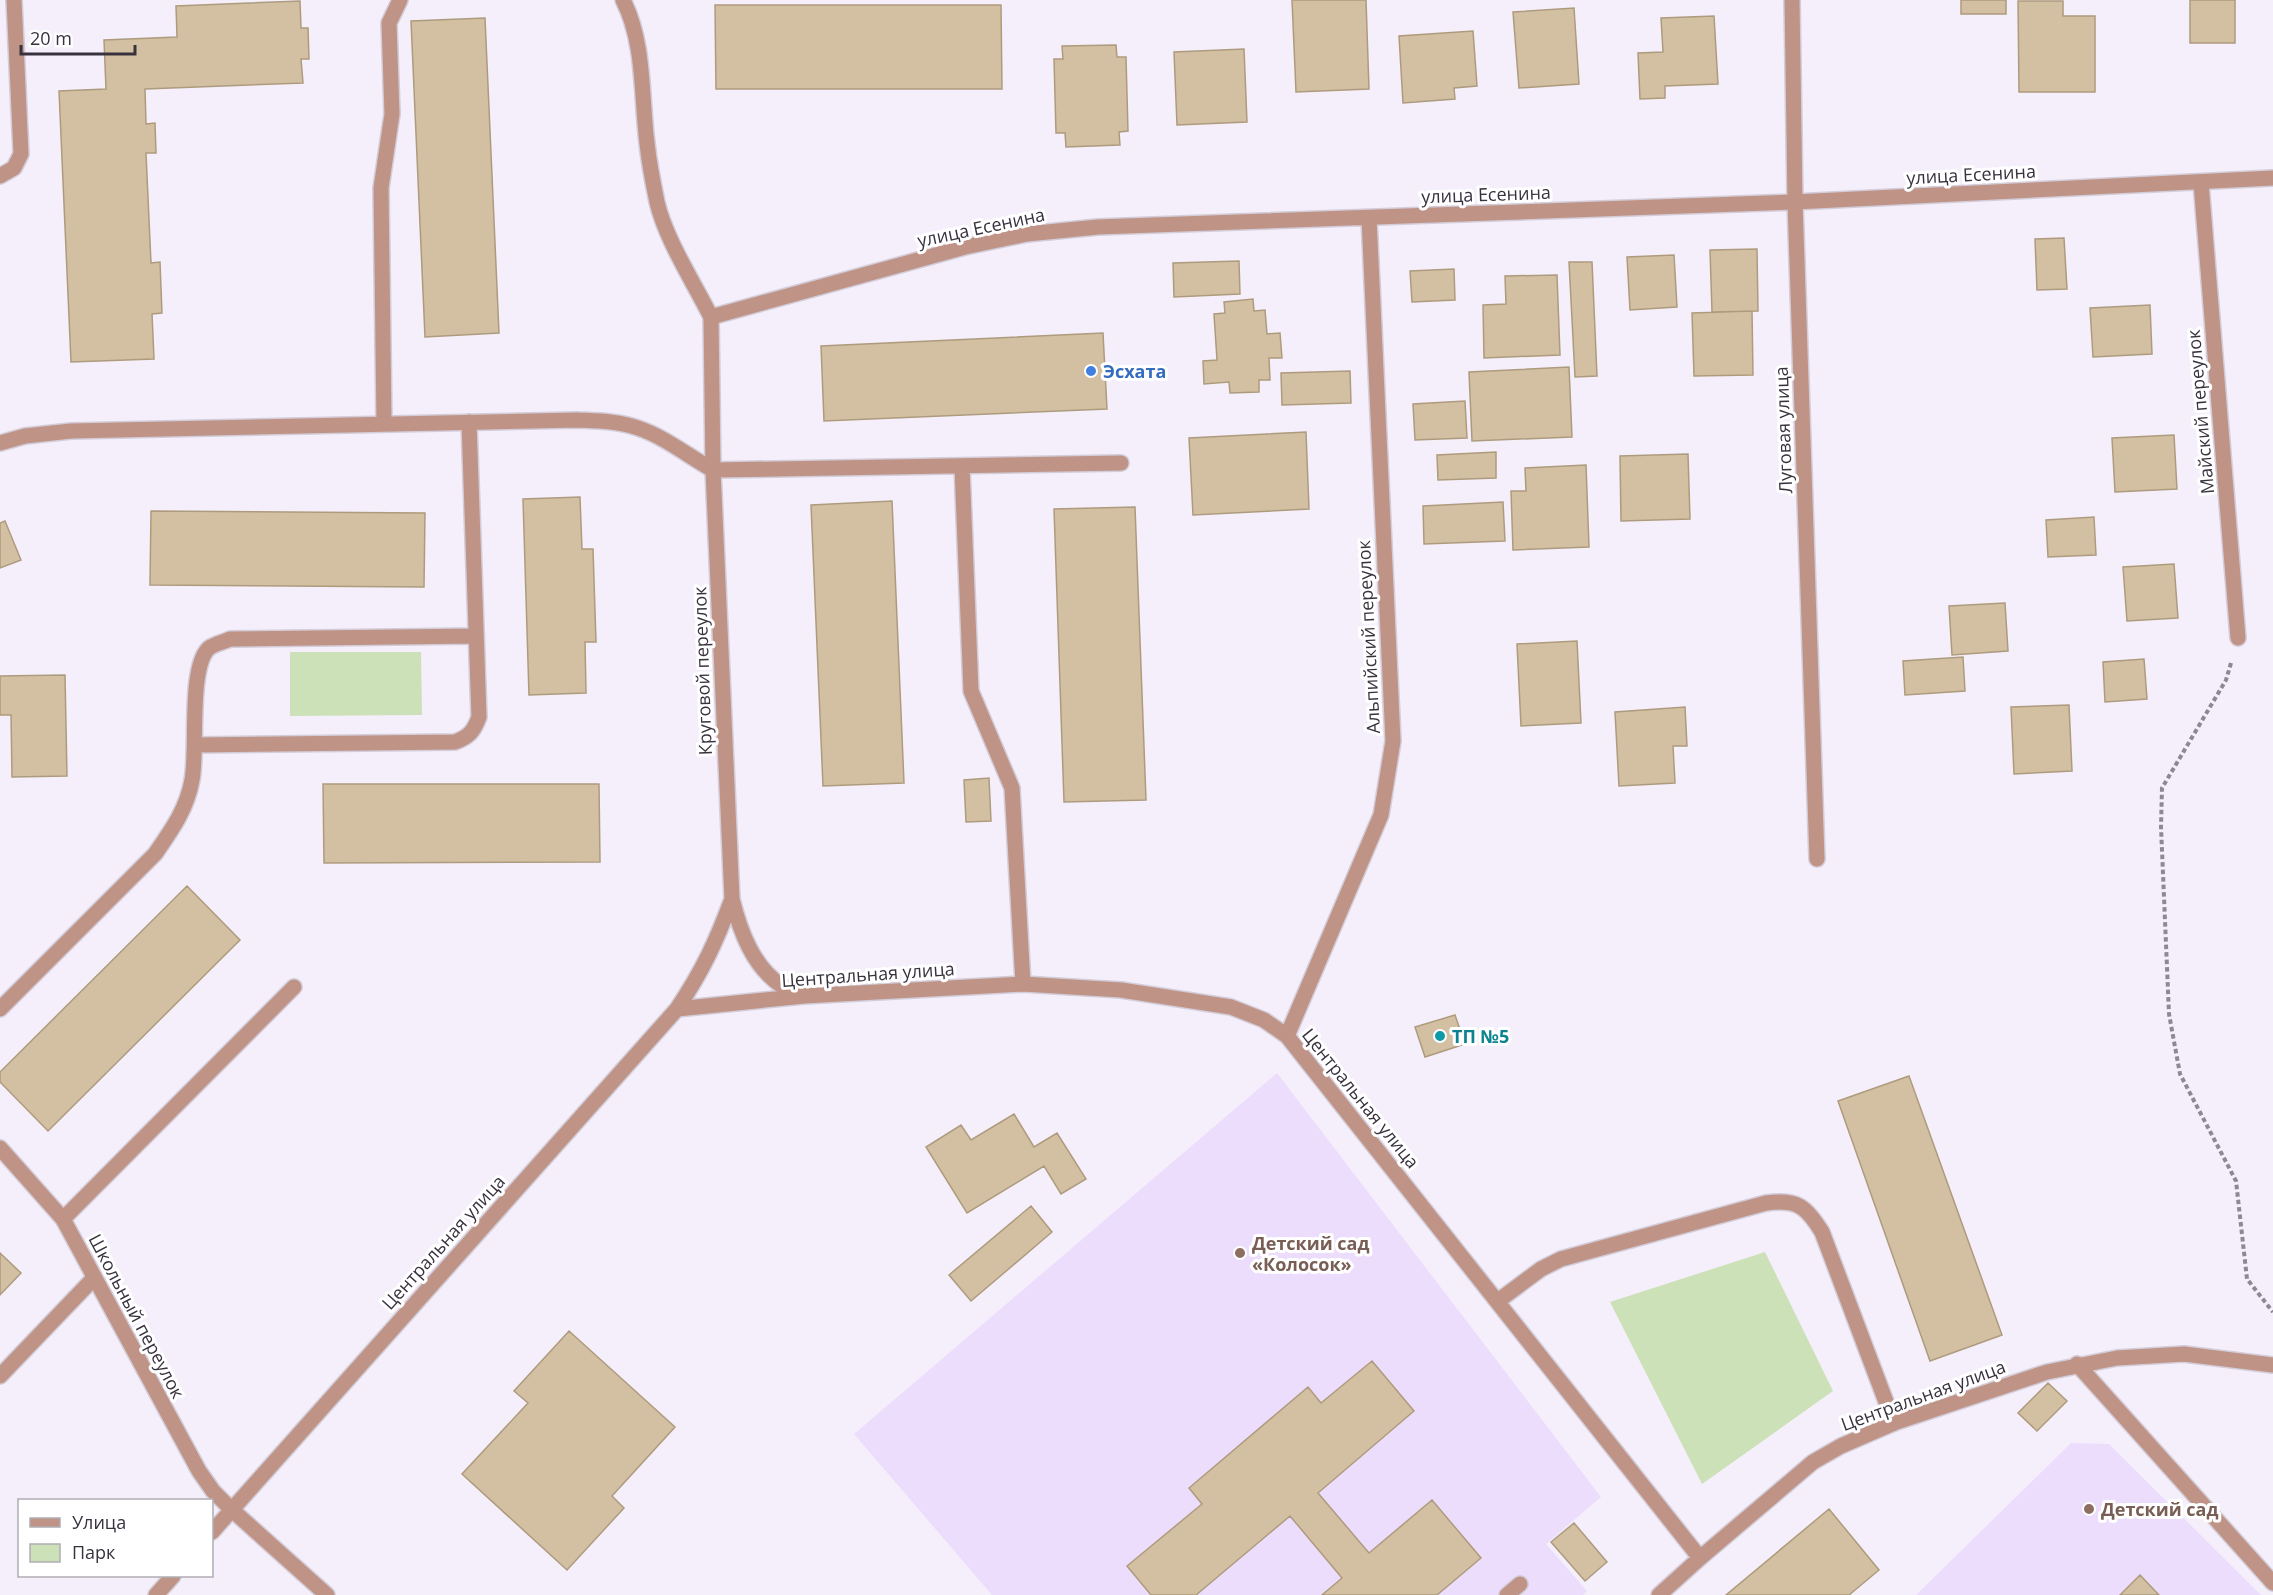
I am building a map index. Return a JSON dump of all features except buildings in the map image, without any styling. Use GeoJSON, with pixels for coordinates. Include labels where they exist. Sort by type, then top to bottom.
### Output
{"type":"FeatureCollection","features":[{"type":"Feature","properties":{"kind":"street"},"geometry":{"type":"LineString","coordinates":[[0,176],[14,168],[21,154],[14,0]]}},
{"type":"Feature","properties":{"kind":"street"},"geometry":{"type":"LineString","coordinates":[[384,423],[381,188],[392,114],[389,23],[400,0]]}},
{"type":"Feature","properties":{"kind":"street"},"geometry":{"type":"LineString","coordinates":[[623,0],[629,12],[641,66],[647,145],[657,204],[669,235],[711,317]]}},
{"type":"Feature","properties":{"kind":"street","name":"Луговая улица"},"geometry":{"type":"LineString","coordinates":[[1792,0],[1796,202],[1817,859]]}},
{"type":"Feature","properties":{"kind":"street","name":"улица Есенина"},"geometry":{"type":"LineString","coordinates":[[711,317],[965,247],[1028,234],[1098,227],[1796,202],[2273,178]]}},
{"type":"Feature","properties":{"kind":"street","name":"Майский переулок"},"geometry":{"type":"LineString","coordinates":[[2201,183],[2238,638]]}},
{"type":"Feature","properties":{"kind":"street","name":"Альпийский переулок"},"geometry":{"type":"LineString","coordinates":[[1287,1036],[1381,815],[1393,741],[1369,218]]}},
{"type":"Feature","properties":{"kind":"street","name":"Круговой переулок"},"geometry":{"type":"LineString","coordinates":[[677,1009],[702,972],[732,899],[713,470],[711,317]]}},
{"type":"Feature","properties":{"kind":"street"},"geometry":{"type":"LineString","coordinates":[[0,443],[26,436],[71,431],[577,420],[613,422],[639,428],[676,446],[713,470],[1120,463]]}},
{"type":"Feature","properties":{"kind":"street"},"geometry":{"type":"LineString","coordinates":[[195,745],[455,742],[465,738],[474,730],[479,717],[469,422]]}},
{"type":"Feature","properties":{"kind":"street"},"geometry":{"type":"LineString","coordinates":[[962,466],[972,691],[1012,788],[1023,984]]}},
{"type":"Feature","properties":{"kind":"street"},"geometry":{"type":"LineString","coordinates":[[0,1009],[155,854],[175,826],[185,805],[192,780],[198,667],[209,648],[230,639],[476,636]]}},
{"type":"Feature","properties":{"kind":"street"},"geometry":{"type":"LineString","coordinates":[[732,899],[737,918],[754,956],[766,973],[782,986],[804,996]]}},
{"type":"Feature","properties":{"kind":"street","name":"Центральная улица"},"geometry":{"type":"LineString","coordinates":[[213,1531],[677,1009],[804,996],[1023,984],[1120,990],[1231,1007],[1264,1020],[1287,1036],[1700,1558],[1813,1462],[1841,1446],[1894,1423],[2077,1364],[2117,1358],[2184,1354],[2273,1365]]}},
{"type":"Feature","properties":{"kind":"street"},"geometry":{"type":"LineString","coordinates":[[63,1219],[294,987]]}},
{"type":"Feature","properties":{"kind":"street","name":"Школьный переулок"},"geometry":{"type":"LineString","coordinates":[[0,1148],[63,1219],[199,1471],[213,1491],[327,1595]]}},
{"type":"Feature","properties":{"kind":"street"},"geometry":{"type":"LineString","coordinates":[[1498,1301],[1541,1269],[1561,1259],[1766,1203],[1784,1201],[1800,1205],[1822,1232],[1894,1423]]}},
{"type":"Feature","properties":{"kind":"street"},"geometry":{"type":"LineString","coordinates":[[0,1376],[94,1278]]}},
{"type":"Feature","properties":{"kind":"street"},"geometry":{"type":"LineString","coordinates":[[2077,1364],[2273,1583]]}},
{"type":"Feature","properties":{"kind":"street"},"geometry":{"type":"LineString","coordinates":[[1659,1595],[1700,1558]]}},
{"type":"Feature","properties":{"kind":"street"},"geometry":{"type":"LineString","coordinates":[[156,1595],[171,1577]]}},
{"type":"Feature","properties":{"kind":"street"},"geometry":{"type":"LineString","coordinates":[[1507,1595],[1520,1584]]}},
{"type":"Feature","properties":{"kind":"path"},"geometry":{"type":"LineString","coordinates":[[2238,638],[2226,680],[2162,788],[2161,827],[2169,1014],[2180,1074],[2236,1181],[2247,1279],[2273,1312]]}},
{"type":"Feature","properties":{"kind":"shaded area","name":"Детский сад «Колосок»"},"geometry":{"type":"Polygon","coordinates":[[[1277,1073],[1601,1497],[1546,1544],[1587,1591],[1583,1595],[992,1595],[854,1434],[1277,1073]]]}},
{"type":"Feature","properties":{"kind":"shaded area","name":"Детский сад"},"geometry":{"type":"Polygon","coordinates":[[[2071,1443],[2109,1444],[2261,1595],[1916,1595],[2071,1443]]]}},
{"type":"Feature","properties":{"kind":"green space"},"geometry":{"type":"Polygon","coordinates":[[[290,652],[421,652],[422,715],[290,716],[290,652]]]}},
{"type":"Feature","properties":{"kind":"green space"},"geometry":{"type":"Polygon","coordinates":[[[1765,1252],[1833,1391],[1702,1484],[1610,1302],[1765,1252]]]}},
{"type":"Feature","properties":{"kind":"place","name":"Эсхата"},"geometry":{"type":"Point","coordinates":[1091,371]}},
{"type":"Feature","properties":{"kind":"place","name":"ТП №5"},"geometry":{"type":"Point","coordinates":[1440,1036]}},
{"type":"Feature","properties":{"kind":"place","name":"Детский сад «Колосок»"},"geometry":{"type":"Point","coordinates":[1240,1253]}},
{"type":"Feature","properties":{"kind":"place","name":"Детский сад"},"geometry":{"type":"Point","coordinates":[2089,1509]}}]}
